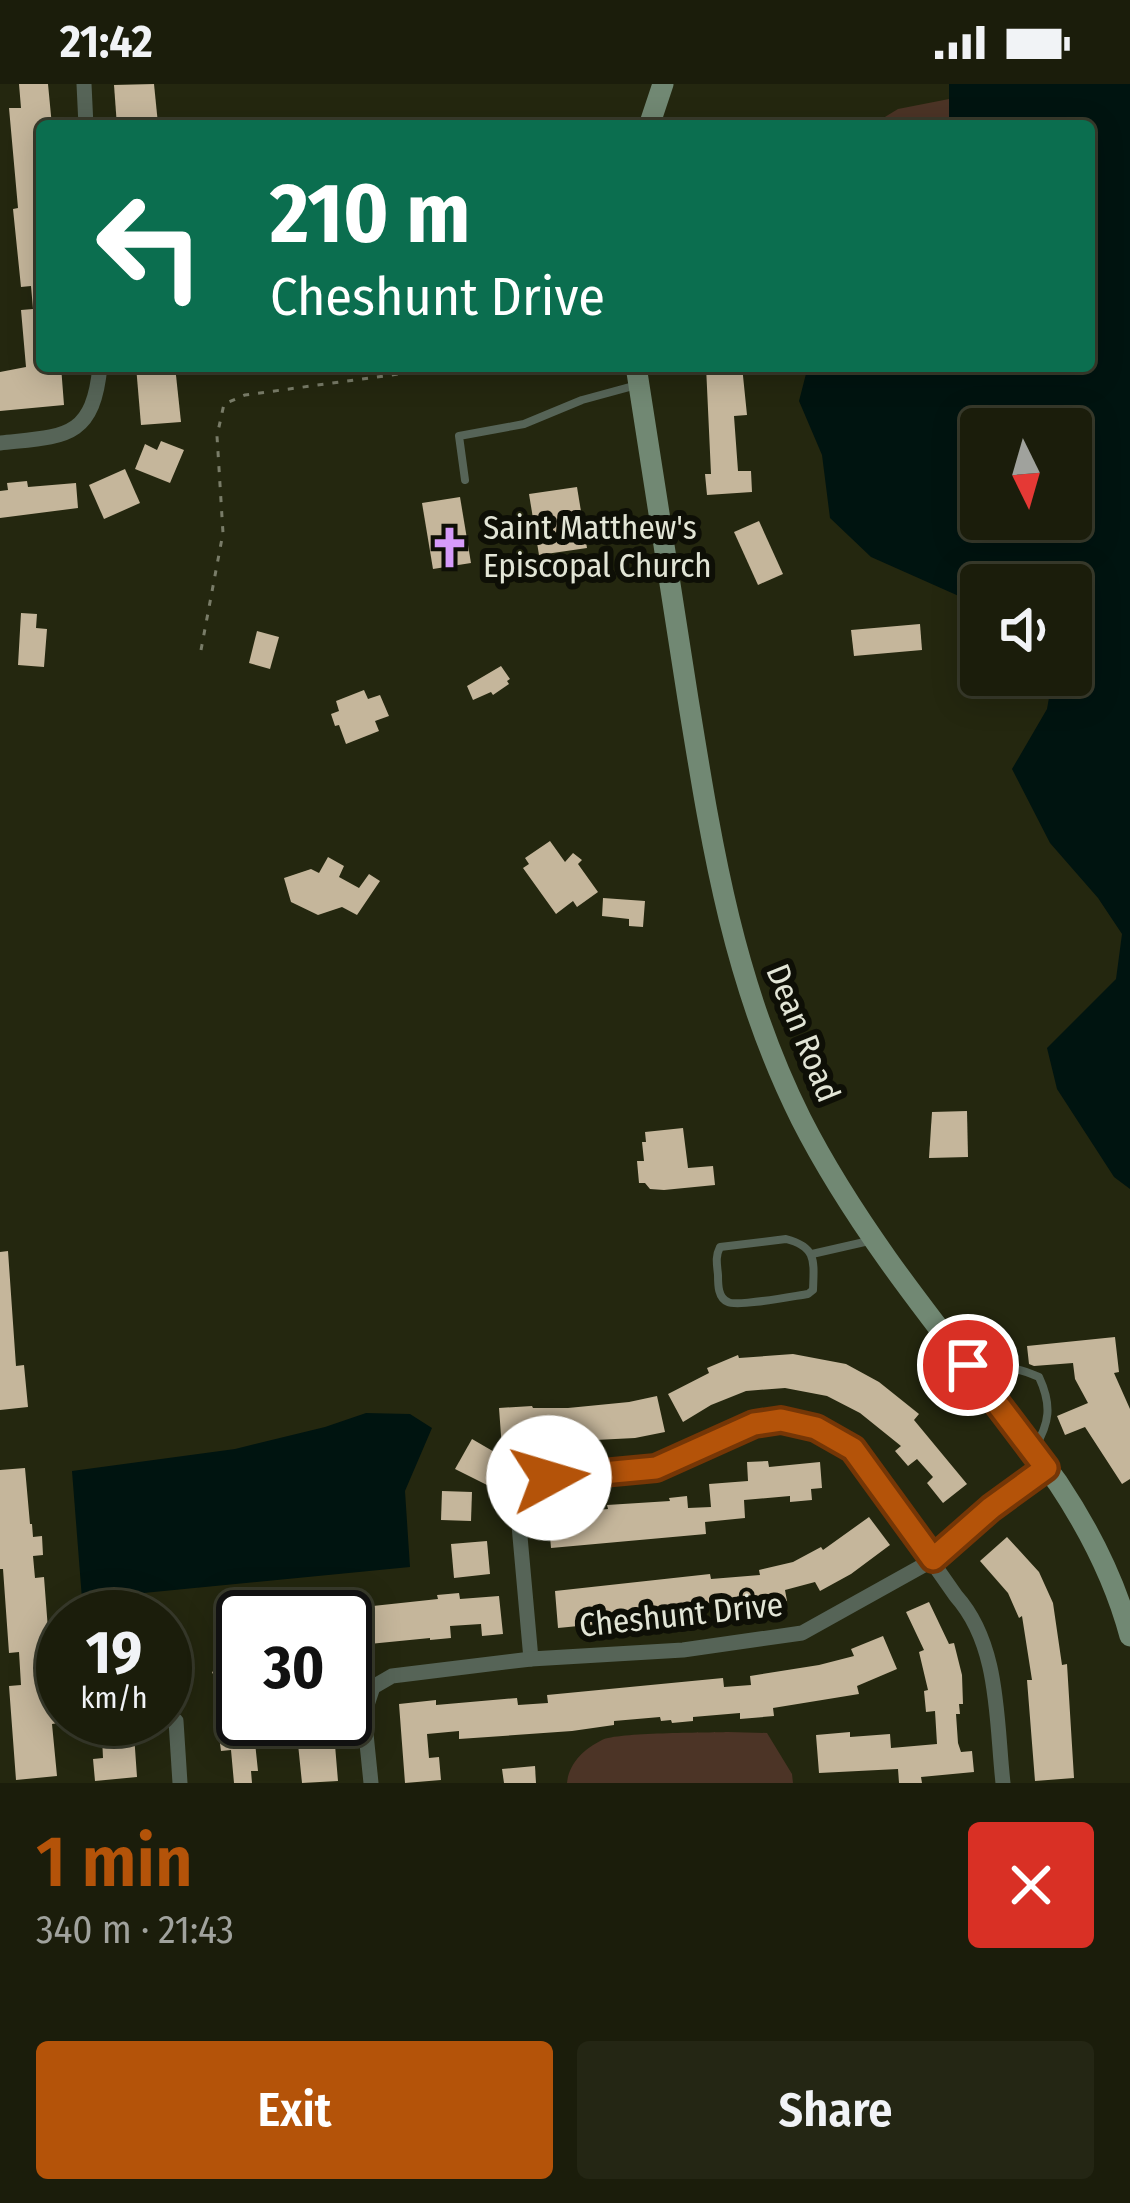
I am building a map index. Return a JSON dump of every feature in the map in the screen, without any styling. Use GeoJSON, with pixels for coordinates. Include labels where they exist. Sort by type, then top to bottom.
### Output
{"type":"FeatureCollection","features":[{"type":"Feature","properties":{"kind":"main road"},"geometry":{"type":"LineString","coordinates":[[651,120],[663,84]]}},
{"type":"Feature","properties":{"kind":"main road","name":"Dean Road"},"geometry":{"type":"LineString","coordinates":[[637,375],[707,816],[733,940],[757,1016],[827,1167],[1094,1542],[1130,1636]]}},
{"type":"Feature","properties":{"kind":"street"},"geometry":{"type":"LineString","coordinates":[[84,84],[86,120]]}},
{"type":"Feature","properties":{"kind":"street"},"geometry":{"type":"LineString","coordinates":[[0,443],[53,438],[78,428],[96,401],[99,372]]}},
{"type":"Feature","properties":{"kind":"street"},"geometry":{"type":"LineString","coordinates":[[531,1659],[517,1503],[526,1487],[549,1478],[656,1468],[754,1424],[781,1420],[816,1428],[853,1449],[972,1614],[988,1657],[1003,1783]]}},
{"type":"Feature","properties":{"kind":"street","name":"Cheshunt Drive"},"geometry":{"type":"LineString","coordinates":[[371,1783],[364,1714],[373,1687],[392,1676],[531,1659],[683,1650],[802,1633],[933,1559],[1039,1459]]}},
{"type":"Feature","properties":{"kind":"street"},"geometry":{"type":"LineString","coordinates":[[177,1746],[179,1783]]}},
{"type":"Feature","properties":{"kind":"lane"},"geometry":{"type":"LineString","coordinates":[[465,480],[459,436],[524,424],[637,375]]}},
{"type":"Feature","properties":{"kind":"lane"},"geometry":{"type":"LineString","coordinates":[[786,1239],[806,1246],[812,1254],[813,1290],[808,1294],[729,1303],[718,1290],[716,1253],[724,1244],[786,1239]]}},
{"type":"Feature","properties":{"kind":"lane"},"geometry":{"type":"LineString","coordinates":[[812,1254],[874,1239]]}},
{"type":"Feature","properties":{"kind":"lane"},"geometry":{"type":"LineString","coordinates":[[977,1376],[1002,1366],[1039,1376],[1049,1415],[1039,1459]]}},
{"type":"Feature","properties":{"kind":"path"},"geometry":{"type":"LineString","coordinates":[[201,650],[223,533],[217,436],[224,404],[244,394],[411,372]]}},
{"type":"Feature","properties":{"kind":"shaded area"},"geometry":{"type":"Polygon","coordinates":[[[949,84],[1130,84],[1130,1189],[1114,1177],[1057,1089],[1047,1048],[1116,979],[1122,934],[1050,843],[1012,769],[1047,709],[1049,696],[1092,696],[1092,564],[960,564],[960,597],[871,557],[830,518],[822,455],[799,401],[806,372],[1095,372],[1095,120],[949,120],[949,84]]]}},
{"type":"Feature","properties":{"kind":"shaded area"},"geometry":{"type":"Polygon","coordinates":[[[949,99],[949,120],[880,120],[898,109],[949,99]]]}},
{"type":"Feature","properties":{"kind":"shaded area"},"geometry":{"type":"Polygon","coordinates":[[[366,1413],[410,1414],[432,1428],[405,1491],[410,1567],[174,1590],[81,1590],[72,1471],[235,1449],[366,1413]]]}},
{"type":"Feature","properties":{"kind":"shaded area"},"geometry":{"type":"Polygon","coordinates":[[[767,1733],[793,1783],[567,1783],[578,1757],[611,1737],[767,1733]]]}},
{"type":"Feature","properties":{"kind":"building"},"geometry":{"type":"Polygon","coordinates":[[[19,84],[48,84],[51,120],[36,120],[36,372],[61,372],[64,405],[0,411],[0,372],[26,367],[21,310],[33,309],[31,286],[21,287],[13,209],[18,208],[9,108],[21,108],[19,84]]]}},
{"type":"Feature","properties":{"kind":"building"},"geometry":{"type":"Polygon","coordinates":[[[154,84],[158,120],[117,120],[114,85],[154,84]]]}},
{"type":"Feature","properties":{"kind":"building"},"geometry":{"type":"Polygon","coordinates":[[[137,372],[176,372],[181,422],[141,425],[137,372]]]}},
{"type":"Feature","properties":{"kind":"building"},"geometry":{"type":"Polygon","coordinates":[[[706,372],[743,372],[747,415],[734,416],[738,471],[751,471],[752,492],[707,495],[705,474],[711,474],[706,372]]]}},
{"type":"Feature","properties":{"kind":"building"},"geometry":{"type":"Polygon","coordinates":[[[161,441],[184,450],[170,483],[135,469],[145,444],[157,450],[161,441]]]}},
{"type":"Feature","properties":{"kind":"building"},"geometry":{"type":"Polygon","coordinates":[[[125,469],[140,503],[104,519],[89,485],[125,469]]]}},
{"type":"Feature","properties":{"kind":"building"},"geometry":{"type":"Polygon","coordinates":[[[27,481],[28,487],[76,483],[78,508],[0,518],[0,491],[8,490],[7,483],[27,481]]]}},
{"type":"Feature","properties":{"kind":"building"},"geometry":{"type":"Polygon","coordinates":[[[577,487],[587,548],[539,555],[529,494],[577,487]]]}},
{"type":"Feature","properties":{"kind":"building","name":"Saint Matthew's Episcopal Church"},"geometry":{"type":"Polygon","coordinates":[[[460,497],[471,563],[433,569],[422,503],[460,497]]]}},
{"type":"Feature","properties":{"kind":"building"},"geometry":{"type":"Polygon","coordinates":[[[759,521],[783,574],[758,585],[734,532],[759,521]]]}},
{"type":"Feature","properties":{"kind":"building"},"geometry":{"type":"Polygon","coordinates":[[[21,613],[37,614],[36,628],[47,629],[44,667],[18,665],[21,613]]]}},
{"type":"Feature","properties":{"kind":"building"},"geometry":{"type":"Polygon","coordinates":[[[920,624],[922,650],[854,656],[851,630],[920,624]]]}},
{"type":"Feature","properties":{"kind":"building"},"geometry":{"type":"Polygon","coordinates":[[[257,631],[279,637],[270,669],[249,663],[257,631]]]}},
{"type":"Feature","properties":{"kind":"building"},"geometry":{"type":"Polygon","coordinates":[[[501,666],[509,684],[473,700],[467,686],[501,666]]]}},
{"type":"Feature","properties":{"kind":"building"},"geometry":{"type":"Polygon","coordinates":[[[364,690],[368,699],[380,695],[389,716],[375,721],[379,731],[346,744],[331,714],[339,711],[336,701],[364,690]]]}},
{"type":"Feature","properties":{"kind":"building"},"geometry":{"type":"Polygon","coordinates":[[[550,841],[565,862],[573,853],[582,860],[578,864],[598,892],[577,907],[573,901],[556,914],[523,868],[529,864],[525,858],[550,841]]]}},
{"type":"Feature","properties":{"kind":"building"},"geometry":{"type":"Polygon","coordinates":[[[328,857],[344,866],[339,877],[359,888],[369,874],[380,881],[357,915],[342,907],[318,915],[291,902],[284,878],[311,869],[319,873],[328,857]]]}},
{"type":"Feature","properties":{"kind":"building"},"geometry":{"type":"Polygon","coordinates":[[[603,898],[645,901],[643,927],[629,926],[629,919],[602,916],[603,898]]]}},
{"type":"Feature","properties":{"kind":"building"},"geometry":{"type":"Polygon","coordinates":[[[967,1111],[968,1157],[929,1158],[932,1112],[967,1111]]]}},
{"type":"Feature","properties":{"kind":"building"},"geometry":{"type":"Polygon","coordinates":[[[683,1128],[688,1168],[713,1166],[715,1185],[664,1190],[639,1183],[637,1161],[644,1161],[645,1132],[683,1128]]]}},
{"type":"Feature","properties":{"kind":"building"},"geometry":{"type":"Polygon","coordinates":[[[8,1251],[16,1366],[24,1365],[28,1407],[0,1410],[0,1252],[8,1251]]]}},
{"type":"Feature","properties":{"kind":"building"},"geometry":{"type":"Polygon","coordinates":[[[1115,1337],[1119,1372],[1114,1373],[1130,1409],[1130,1479],[1122,1484],[1085,1427],[1065,1435],[1057,1416],[1088,1403],[1075,1379],[1073,1363],[1034,1366],[1029,1364],[1027,1346],[1115,1337]]]}},
{"type":"Feature","properties":{"kind":"building"},"geometry":{"type":"Polygon","coordinates":[[[793,1354],[846,1364],[879,1382],[919,1414],[914,1420],[967,1484],[943,1503],[927,1483],[933,1477],[917,1459],[908,1466],[895,1451],[901,1446],[860,1413],[827,1396],[785,1388],[746,1391],[683,1422],[668,1394],[709,1373],[707,1368],[738,1355],[793,1354]]]}},
{"type":"Feature","properties":{"kind":"building"},"geometry":{"type":"Polygon","coordinates":[[[657,1396],[665,1432],[502,1449],[499,1408],[568,1408],[657,1396]]]}},
{"type":"Feature","properties":{"kind":"building"},"geometry":{"type":"Polygon","coordinates":[[[472,1439],[503,1457],[487,1485],[455,1469],[472,1439]]]}},
{"type":"Feature","properties":{"kind":"building"},"geometry":{"type":"Polygon","coordinates":[[[768,1461],[769,1467],[820,1462],[822,1488],[811,1489],[812,1500],[790,1502],[790,1496],[744,1500],[745,1518],[705,1522],[706,1534],[551,1548],[548,1512],[572,1510],[573,1516],[598,1513],[608,1509],[607,1505],[687,1496],[688,1508],[711,1507],[709,1484],[748,1481],[747,1462],[768,1461]]]}},
{"type":"Feature","properties":{"kind":"building"},"geometry":{"type":"Polygon","coordinates":[[[25,1468],[33,1537],[42,1536],[43,1555],[33,1556],[35,1578],[44,1577],[45,1590],[36,1590],[36,1746],[54,1746],[57,1776],[16,1780],[9,1686],[21,1685],[19,1652],[9,1653],[0,1569],[0,1470],[25,1468]]]}},
{"type":"Feature","properties":{"kind":"building"},"geometry":{"type":"Polygon","coordinates":[[[442,1491],[472,1492],[471,1521],[441,1520],[442,1491]]]}},
{"type":"Feature","properties":{"kind":"building"},"geometry":{"type":"Polygon","coordinates":[[[869,1517],[890,1545],[820,1591],[815,1582],[785,1590],[787,1601],[751,1610],[731,1611],[730,1602],[701,1604],[702,1614],[558,1628],[555,1591],[710,1574],[711,1579],[760,1575],[759,1570],[823,1550],[869,1517]]]}},
{"type":"Feature","properties":{"kind":"building"},"geometry":{"type":"Polygon","coordinates":[[[1007,1537],[1039,1572],[1053,1603],[1062,1665],[1067,1664],[1074,1778],[1035,1781],[1027,1680],[1032,1680],[1022,1616],[980,1561],[1007,1537]]]}},
{"type":"Feature","properties":{"kind":"building"},"geometry":{"type":"Polygon","coordinates":[[[487,1541],[490,1574],[454,1578],[451,1544],[487,1541]]]}},
{"type":"Feature","properties":{"kind":"building"},"geometry":{"type":"Polygon","coordinates":[[[459,1593],[460,1599],[499,1596],[503,1634],[482,1636],[481,1624],[450,1626],[451,1638],[372,1644],[372,1606],[438,1599],[437,1595],[459,1593]]]}},
{"type":"Feature","properties":{"kind":"building"},"geometry":{"type":"Polygon","coordinates":[[[929,1602],[949,1644],[954,1643],[962,1675],[963,1704],[956,1714],[958,1743],[961,1752],[972,1751],[974,1772],[921,1777],[922,1783],[899,1783],[898,1769],[819,1773],[816,1735],[890,1734],[891,1748],[937,1744],[935,1711],[926,1712],[924,1691],[928,1690],[919,1652],[924,1650],[906,1612],[929,1602]]]}},
{"type":"Feature","properties":{"kind":"building"},"geometry":{"type":"Polygon","coordinates":[[[883,1636],[897,1669],[857,1686],[859,1694],[773,1708],[774,1716],[740,1719],[740,1713],[672,1723],[660,1717],[572,1731],[459,1739],[459,1731],[427,1734],[429,1758],[439,1757],[441,1780],[405,1783],[399,1704],[517,1698],[518,1705],[548,1703],[547,1695],[723,1678],[724,1687],[751,1685],[750,1676],[854,1656],[851,1649],[883,1636]]]}},
{"type":"Feature","properties":{"kind":"building"},"geometry":{"type":"Polygon","coordinates":[[[102,1746],[135,1746],[137,1777],[95,1781],[93,1759],[103,1758],[102,1746]]]}},
{"type":"Feature","properties":{"kind":"building"},"geometry":{"type":"Polygon","coordinates":[[[220,1746],[255,1746],[258,1771],[251,1771],[252,1783],[234,1783],[231,1750],[221,1751],[220,1746]]]}},
{"type":"Feature","properties":{"kind":"building"},"geometry":{"type":"Polygon","coordinates":[[[298,1746],[335,1746],[338,1781],[302,1783],[298,1746]]]}},
{"type":"Feature","properties":{"kind":"building"},"geometry":{"type":"Polygon","coordinates":[[[535,1766],[536,1783],[504,1783],[502,1769],[535,1766]]]}},
{"type":"Feature","properties":{"kind":"place","name":"Saint Matthew's Episcopal Church"},"geometry":{"type":"Point","coordinates":[449,547]}},
{"type":"Feature","properties":{"kind":"route"},"geometry":{"type":"LineString","coordinates":[[549,1478],[656,1468],[754,1424],[781,1420],[816,1428],[853,1449],[933,1559],[1046,1468],[968,1365]]}}]}
